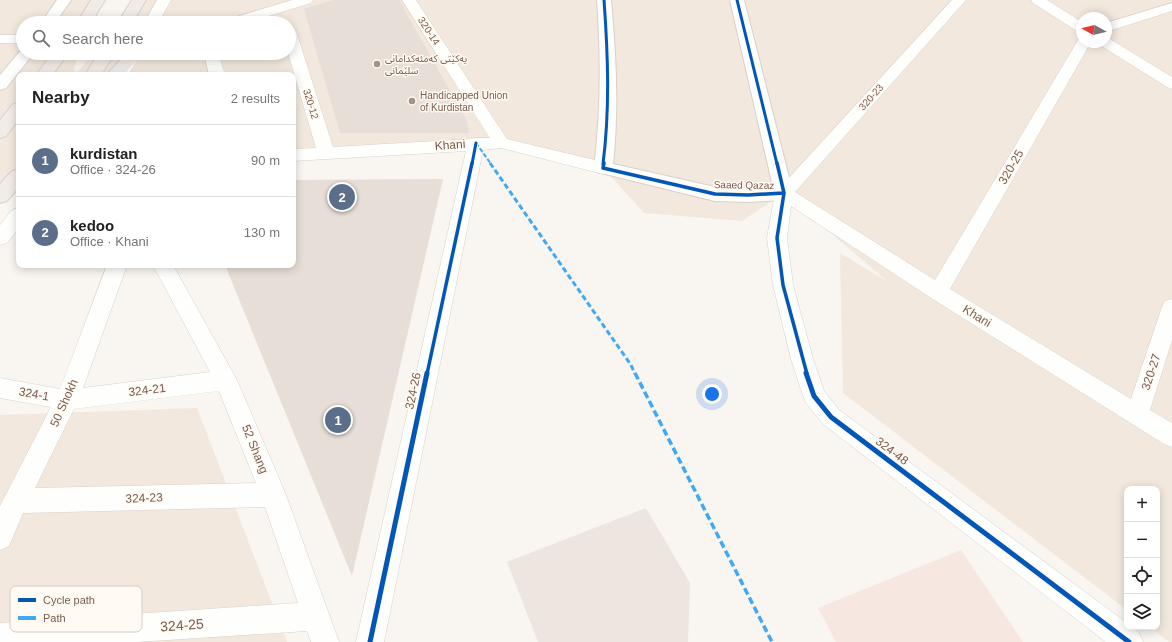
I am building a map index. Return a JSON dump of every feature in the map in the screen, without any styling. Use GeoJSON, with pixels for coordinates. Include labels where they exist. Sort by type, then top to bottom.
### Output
{"type":"FeatureCollection","features":[{"type":"Feature","properties":{"kind":"highway"},"geometry":{"type":"LineString","coordinates":[[79,0],[83,16]]}},
{"type":"Feature","properties":{"kind":"highway"},"geometry":{"type":"LineString","coordinates":[[89,16],[98,0]]}},
{"type":"Feature","properties":{"kind":"highway"},"geometry":{"type":"LineString","coordinates":[[129,16],[139,0]]}},
{"type":"Feature","properties":{"kind":"highway"},"geometry":{"type":"LineString","coordinates":[[46,72],[56,60]]}},
{"type":"Feature","properties":{"kind":"highway"},"geometry":{"type":"LineString","coordinates":[[95,72],[103,60]]}},
{"type":"Feature","properties":{"kind":"highway"},"geometry":{"type":"LineString","coordinates":[[117,72],[129,60]]}},
{"type":"Feature","properties":{"kind":"highway"},"geometry":{"type":"LineString","coordinates":[[0,132],[16,112]]}},
{"type":"Feature","properties":{"kind":"highway"},"geometry":{"type":"LineString","coordinates":[[0,196],[16,178]]}},
{"type":"Feature","properties":{"kind":"street"},"geometry":{"type":"LineString","coordinates":[[53,16],[64,0]]}},
{"type":"Feature","properties":{"kind":"street"},"geometry":{"type":"LineString","coordinates":[[155,16],[164,0]]}},
{"type":"Feature","properties":{"kind":"street"},"geometry":{"type":"LineString","coordinates":[[248,16],[281,3],[306,0]]}},
{"type":"Feature","properties":{"kind":"street","name":"320-14"},"geometry":{"type":"LineString","coordinates":[[409,0],[501,143]]}},
{"type":"Feature","properties":{"kind":"street"},"geometry":{"type":"LineString","coordinates":[[603,168],[608,133],[607,39],[604,0]]}},
{"type":"Feature","properties":{"kind":"street","name":"Saaed Qazaz"},"geometry":{"type":"LineString","coordinates":[[603,168],[715,194],[748,195],[784,193],[737,0]]}},
{"type":"Feature","properties":{"kind":"street","name":"320-23"},"geometry":{"type":"LineString","coordinates":[[784,193],[958,0]]}},
{"type":"Feature","properties":{"kind":"street"},"geometry":{"type":"LineString","coordinates":[[1038,0],[1076,24]]}},
{"type":"Feature","properties":{"kind":"street"},"geometry":{"type":"LineString","coordinates":[[281,3],[284,16]]}},
{"type":"Feature","properties":{"kind":"street"},"geometry":{"type":"LineString","coordinates":[[1112,26],[1172,7]]}},
{"type":"Feature","properties":{"kind":"street"},"geometry":{"type":"LineString","coordinates":[[0,39],[16,39]]}},
{"type":"Feature","properties":{"kind":"street"},"geometry":{"type":"LineString","coordinates":[[1112,46],[1172,84]]}},
{"type":"Feature","properties":{"kind":"street","name":"320-25"},"geometry":{"type":"LineString","coordinates":[[938,292],[1080,48]]}},
{"type":"Feature","properties":{"kind":"street","name":"320-12"},"geometry":{"type":"LineString","coordinates":[[296,54],[326,153]]}},
{"type":"Feature","properties":{"kind":"street"},"geometry":{"type":"LineString","coordinates":[[0,85],[20,60]]}},
{"type":"Feature","properties":{"kind":"street"},"geometry":{"type":"LineString","coordinates":[[122,72],[130,60]]}},
{"type":"Feature","properties":{"kind":"street"},"geometry":{"type":"LineString","coordinates":[[214,60],[216,72]]}},
{"type":"Feature","properties":{"kind":"street","name":"Khani"},"geometry":{"type":"LineString","coordinates":[[296,155],[476,143],[501,143],[603,168]]}},
{"type":"Feature","properties":{"kind":"street","name":"324-26"},"geometry":{"type":"LineString","coordinates":[[370,642],[476,143]]}},
{"type":"Feature","properties":{"kind":"street","name":"Khani"},"geometry":{"type":"LineString","coordinates":[[784,193],[938,292],[1172,436]]}},
{"type":"Feature","properties":{"kind":"street","name":"324-48"},"geometry":{"type":"LineString","coordinates":[[784,193],[777,238],[783,285],[802,359],[814,396],[831,417],[1129,642]]}},
{"type":"Feature","properties":{"kind":"street"},"geometry":{"type":"LineString","coordinates":[[0,238],[16,220]]}},
{"type":"Feature","properties":{"kind":"street","name":"50 Shokh"},"geometry":{"type":"LineString","coordinates":[[0,537],[15,501],[67,400],[116,268]]}},
{"type":"Feature","properties":{"kind":"street","name":"52 Shang"},"geometry":{"type":"LineString","coordinates":[[166,268],[226,380],[273,495],[325,642]]}},
{"type":"Feature","properties":{"kind":"street","name":"320-27"},"geometry":{"type":"LineString","coordinates":[[1137,414],[1172,307]]}},
{"type":"Feature","properties":{"kind":"street","name":"324-21"},"geometry":{"type":"LineString","coordinates":[[67,400],[226,380]]}},
{"type":"Feature","properties":{"kind":"street","name":"324-1"},"geometry":{"type":"LineString","coordinates":[[0,388],[67,400]]}},
{"type":"Feature","properties":{"kind":"street","name":"324-23"},"geometry":{"type":"LineString","coordinates":[[15,501],[273,495]]}},
{"type":"Feature","properties":{"kind":"street","name":"324-25"},"geometry":{"type":"LineString","coordinates":[[142,628],[317,616]]}},
{"type":"Feature","properties":{"kind":"street","name":"324-25"},"geometry":{"type":"LineString","coordinates":[[0,637],[75,632]]}},
{"type":"Feature","properties":{"kind":"shaded area"},"geometry":{"type":"Polygon","coordinates":[[[0,0],[98,0],[89,16],[16,16],[16,60],[76,60],[74,72],[16,72],[16,183],[0,185],[0,0]]]}},
{"type":"Feature","properties":{"kind":"shaded area"},"geometry":{"type":"Polygon","coordinates":[[[132,0],[1172,0],[1172,642],[1169,642],[1154,630],[1160,630],[1160,486],[1124,486],[1124,608],[843,393],[840,253],[888,282],[784,193],[742,221],[644,213],[603,168],[501,143],[296,159],[296,72],[78,72],[87,60],[296,60],[296,16],[120,16],[132,0]]]}},
{"type":"Feature","properties":{"kind":"shaded area"},"geometry":{"type":"Polygon","coordinates":[[[197,408],[287,642],[0,642],[0,415],[197,408]]]}},
{"type":"Feature","properties":{"kind":"shaded area"},"geometry":{"type":"Polygon","coordinates":[[[646,508],[690,583],[688,642],[538,642],[507,562],[646,508]]]}},
{"type":"Feature","properties":{"kind":"shaded area"},"geometry":{"type":"Polygon","coordinates":[[[961,550],[1023,642],[836,642],[818,608],[961,550]]]}},
{"type":"Feature","properties":{"kind":"building","name":"یەکێتی کەمئەکدامانی سلێمانی"},"geometry":{"type":"Polygon","coordinates":[[[333,0],[399,0],[466,119],[469,133],[340,133],[304,9],[333,0]]]}},
{"type":"Feature","properties":{"kind":"building"},"geometry":{"type":"Polygon","coordinates":[[[443,179],[352,576],[226,268],[296,268],[296,180],[443,179]]]}},
{"type":"Feature","properties":{"kind":"marked path"},"geometry":{"type":"LineString","coordinates":[[476,143],[631,365],[772,642]]}},
{"type":"Feature","properties":{"kind":"cycle path"},"geometry":{"type":"LineString","coordinates":[[604,0],[607,42],[608,105],[606,147],[603,168],[715,194],[748,195],[784,193],[737,0]]}},
{"type":"Feature","properties":{"kind":"cycle path"},"geometry":{"type":"LineString","coordinates":[[370,642],[476,143]]}},
{"type":"Feature","properties":{"kind":"cycle path"},"geometry":{"type":"LineString","coordinates":[[784,193],[777,238],[783,285],[802,359],[814,396],[831,417],[1129,642]]}},
{"type":"Feature","properties":{"kind":"place","name":"یەکێتی کەمئەکدامانی سلێمانی"},"geometry":{"type":"Point","coordinates":[377,64]}},
{"type":"Feature","properties":{"kind":"place","name":"Handicapped Union of Kurdistan"},"geometry":{"type":"Point","coordinates":[412,101]}},
{"type":"Feature","properties":{"kind":"place","name":"kedoo"},"geometry":{"type":"Point","coordinates":[342,197]}},
{"type":"Feature","properties":{"kind":"place","name":"kurdistan"},"geometry":{"type":"Point","coordinates":[338,420]}}]}
